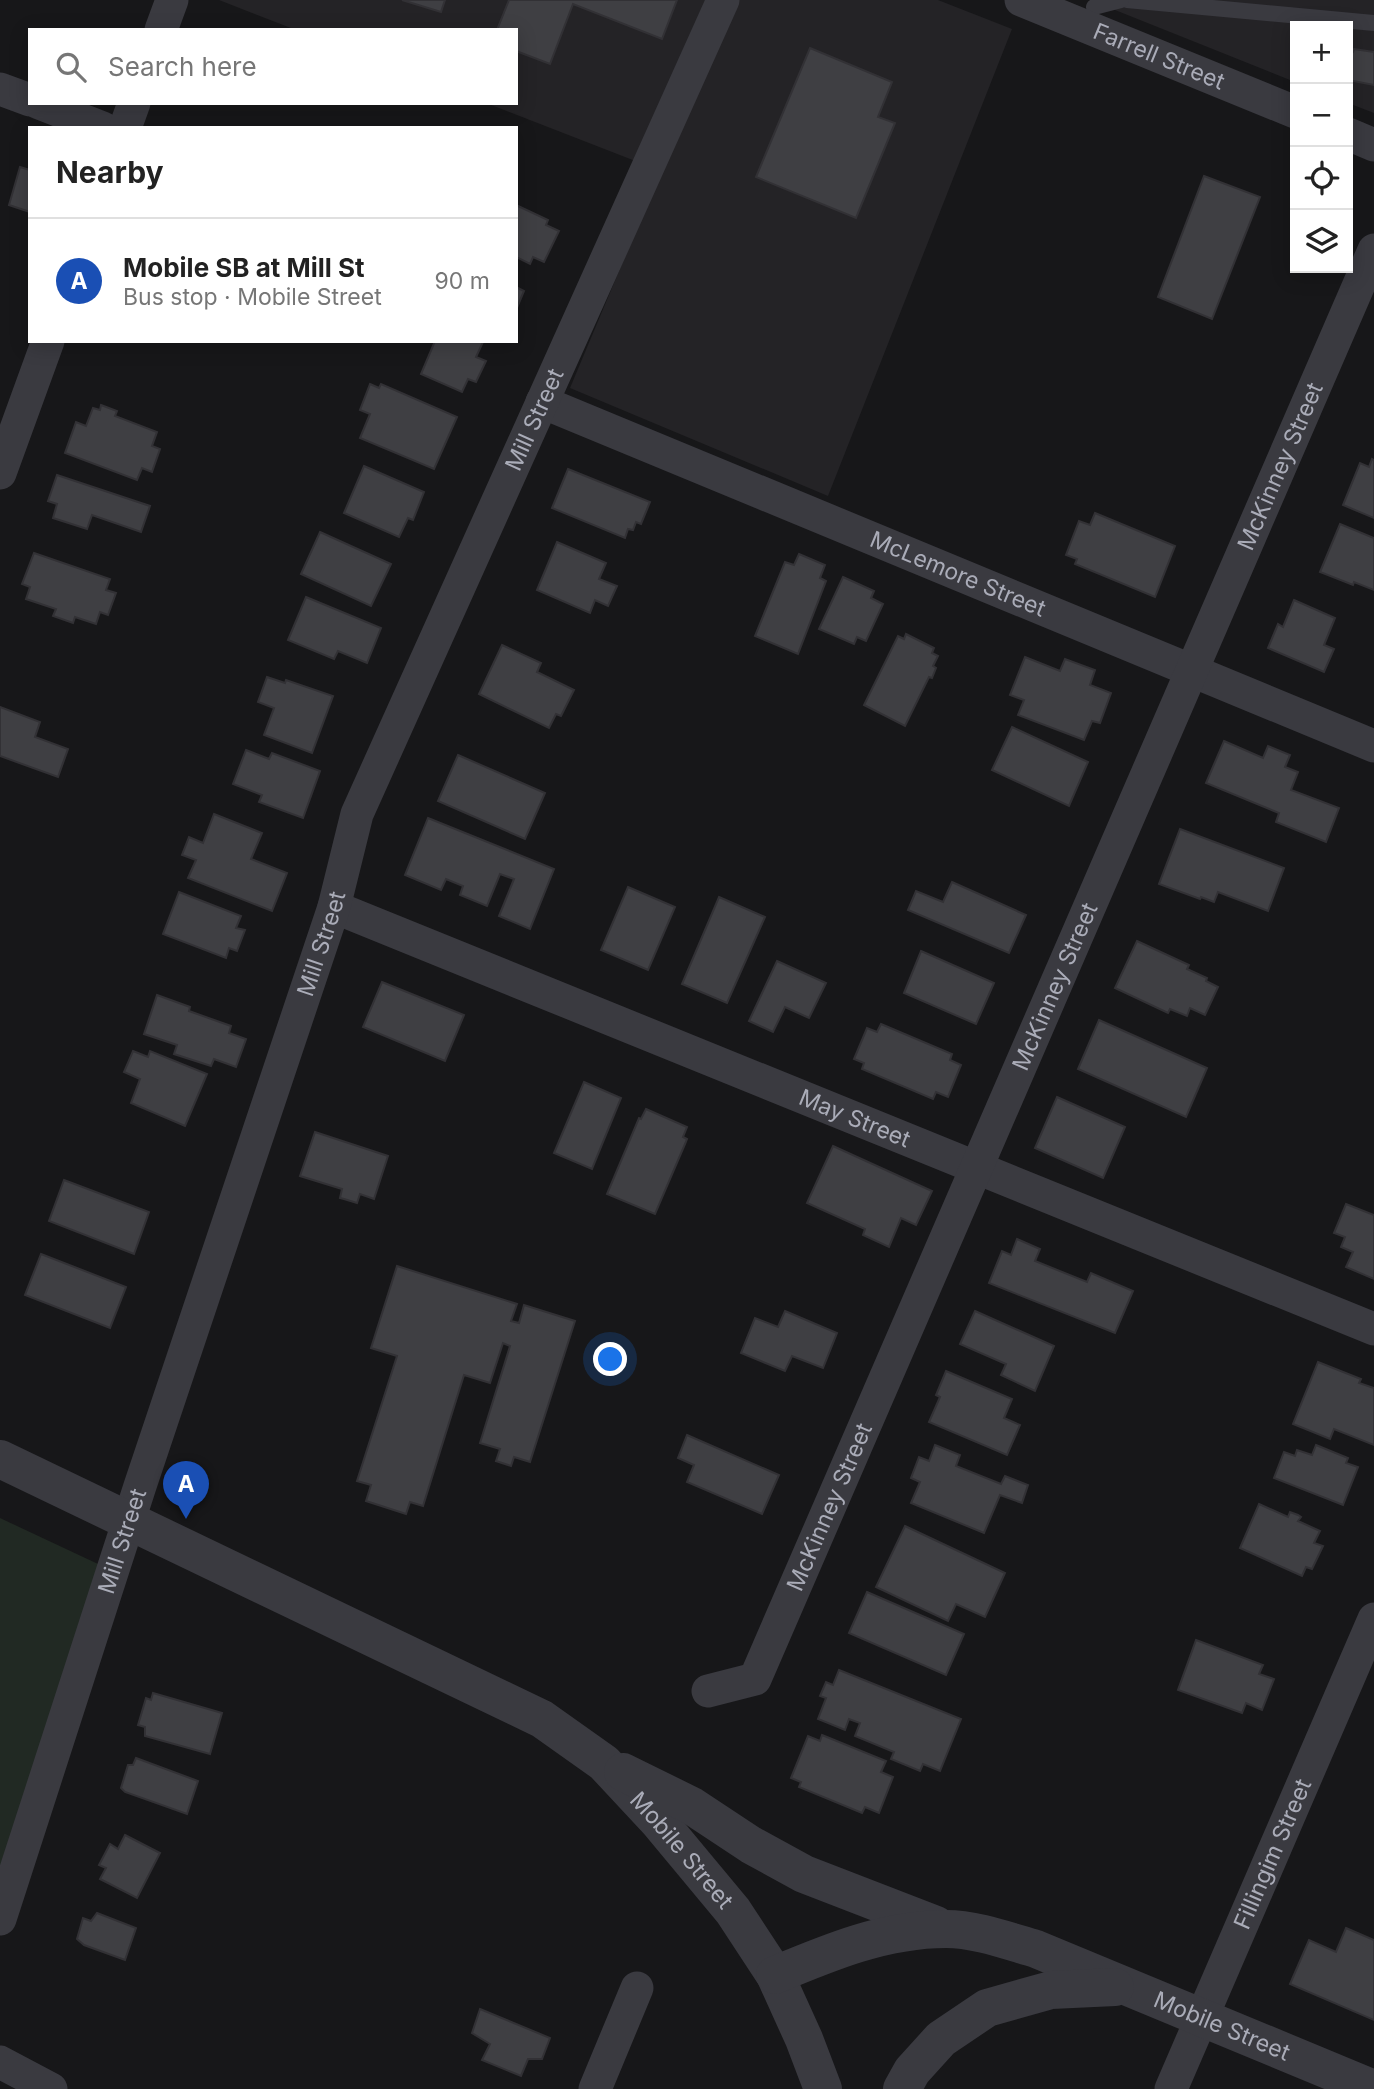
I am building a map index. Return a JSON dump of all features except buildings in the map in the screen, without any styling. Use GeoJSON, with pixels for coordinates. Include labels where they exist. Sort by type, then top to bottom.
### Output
{"type":"FeatureCollection","features":[{"type":"Feature","properties":{"kind":"street"},"geometry":{"type":"LineString","coordinates":[[162,28],[172,0]]}},
{"type":"Feature","properties":{"kind":"street","name":"Mill Street"},"geometry":{"type":"LineString","coordinates":[[0,1919],[334,907],[356,814],[723,0]]}},
{"type":"Feature","properties":{"kind":"street","name":"Farrell Street"},"geometry":{"type":"LineString","coordinates":[[1021,0],[1091,11],[1290,110]]}},
{"type":"Feature","properties":{"kind":"street"},"geometry":{"type":"LineString","coordinates":[[0,89],[28,99]]}},
{"type":"Feature","properties":{"kind":"street"},"geometry":{"type":"LineString","coordinates":[[44,105],[98,126]]}},
{"type":"Feature","properties":{"kind":"street"},"geometry":{"type":"LineString","coordinates":[[126,126],[133,105]]}},
{"type":"Feature","properties":{"kind":"street"},"geometry":{"type":"LineString","coordinates":[[1353,136],[1374,145]]}},
{"type":"Feature","properties":{"kind":"street","name":"McKinney Street"},"geometry":{"type":"LineString","coordinates":[[708,1690],[755,1679],[1374,250]]}},
{"type":"Feature","properties":{"kind":"street"},"geometry":{"type":"LineString","coordinates":[[0,473],[47,343]]}},
{"type":"Feature","properties":{"kind":"street","name":"McLemore Street"},"geometry":{"type":"LineString","coordinates":[[542,402],[1374,746]]}},
{"type":"Feature","properties":{"kind":"street","name":"May Street"},"geometry":{"type":"LineString","coordinates":[[334,907],[1374,1329]]}},
{"type":"Feature","properties":{"kind":"street","name":"Mobile Street"},"geometry":{"type":"LineString","coordinates":[[0,1459],[542,1719],[604,1763],[659,1822],[733,1911],[775,1975],[841,1947],[894,1933],[948,1929],[989,1936],[1036,1950],[1374,2089]]}},
{"type":"Feature","properties":{"kind":"street","name":"Fillingim Street"},"geometry":{"type":"LineString","coordinates":[[1171,2089],[1374,1619]]}},
{"type":"Feature","properties":{"kind":"street"},"geometry":{"type":"LineString","coordinates":[[604,1763],[692,1806],[751,1845],[804,1874],[948,1929]]}},
{"type":"Feature","properties":{"kind":"street"},"geometry":{"type":"LineString","coordinates":[[775,1975],[804,2039],[822,2089]]}},
{"type":"Feature","properties":{"kind":"street"},"geometry":{"type":"LineString","coordinates":[[902,2089],[912,2071],[941,2039],[987,2008],[1051,1990],[1125,1986]]}},
{"type":"Feature","properties":{"kind":"street"},"geometry":{"type":"LineString","coordinates":[[595,2089],[637,1989]]}},
{"type":"Feature","properties":{"kind":"street"},"geometry":{"type":"LineString","coordinates":[[0,2062],[51,2089]]}},
{"type":"Feature","properties":{"kind":"lane"},"geometry":{"type":"LineString","coordinates":[[1091,11],[1121,0]]}},
{"type":"Feature","properties":{"kind":"lane"},"geometry":{"type":"LineString","coordinates":[[1127,0],[1374,23]]}},
{"type":"Feature","properties":{"kind":"shaded area"},"geometry":{"type":"Polygon","coordinates":[[[219,0],[938,0],[1012,29],[828,496],[570,388],[661,171],[491,105],[518,105],[518,28],[291,28],[219,0]]]}},
{"type":"Feature","properties":{"kind":"shaded area"},"geometry":{"type":"Polygon","coordinates":[[[1090,0],[1374,0],[1374,113],[1353,105],[1353,21],[1290,21],[1290,80],[1090,0]]]}},
{"type":"Feature","properties":{"kind":"shaded area"},"geometry":{"type":"Polygon","coordinates":[[[0,1518],[113,1571],[0,1919],[0,1518]]]}},
{"type":"Feature","properties":{"kind":"place","name":"Mobile SB at Mill St"},"geometry":{"type":"Point","coordinates":[186,1519]}}]}
